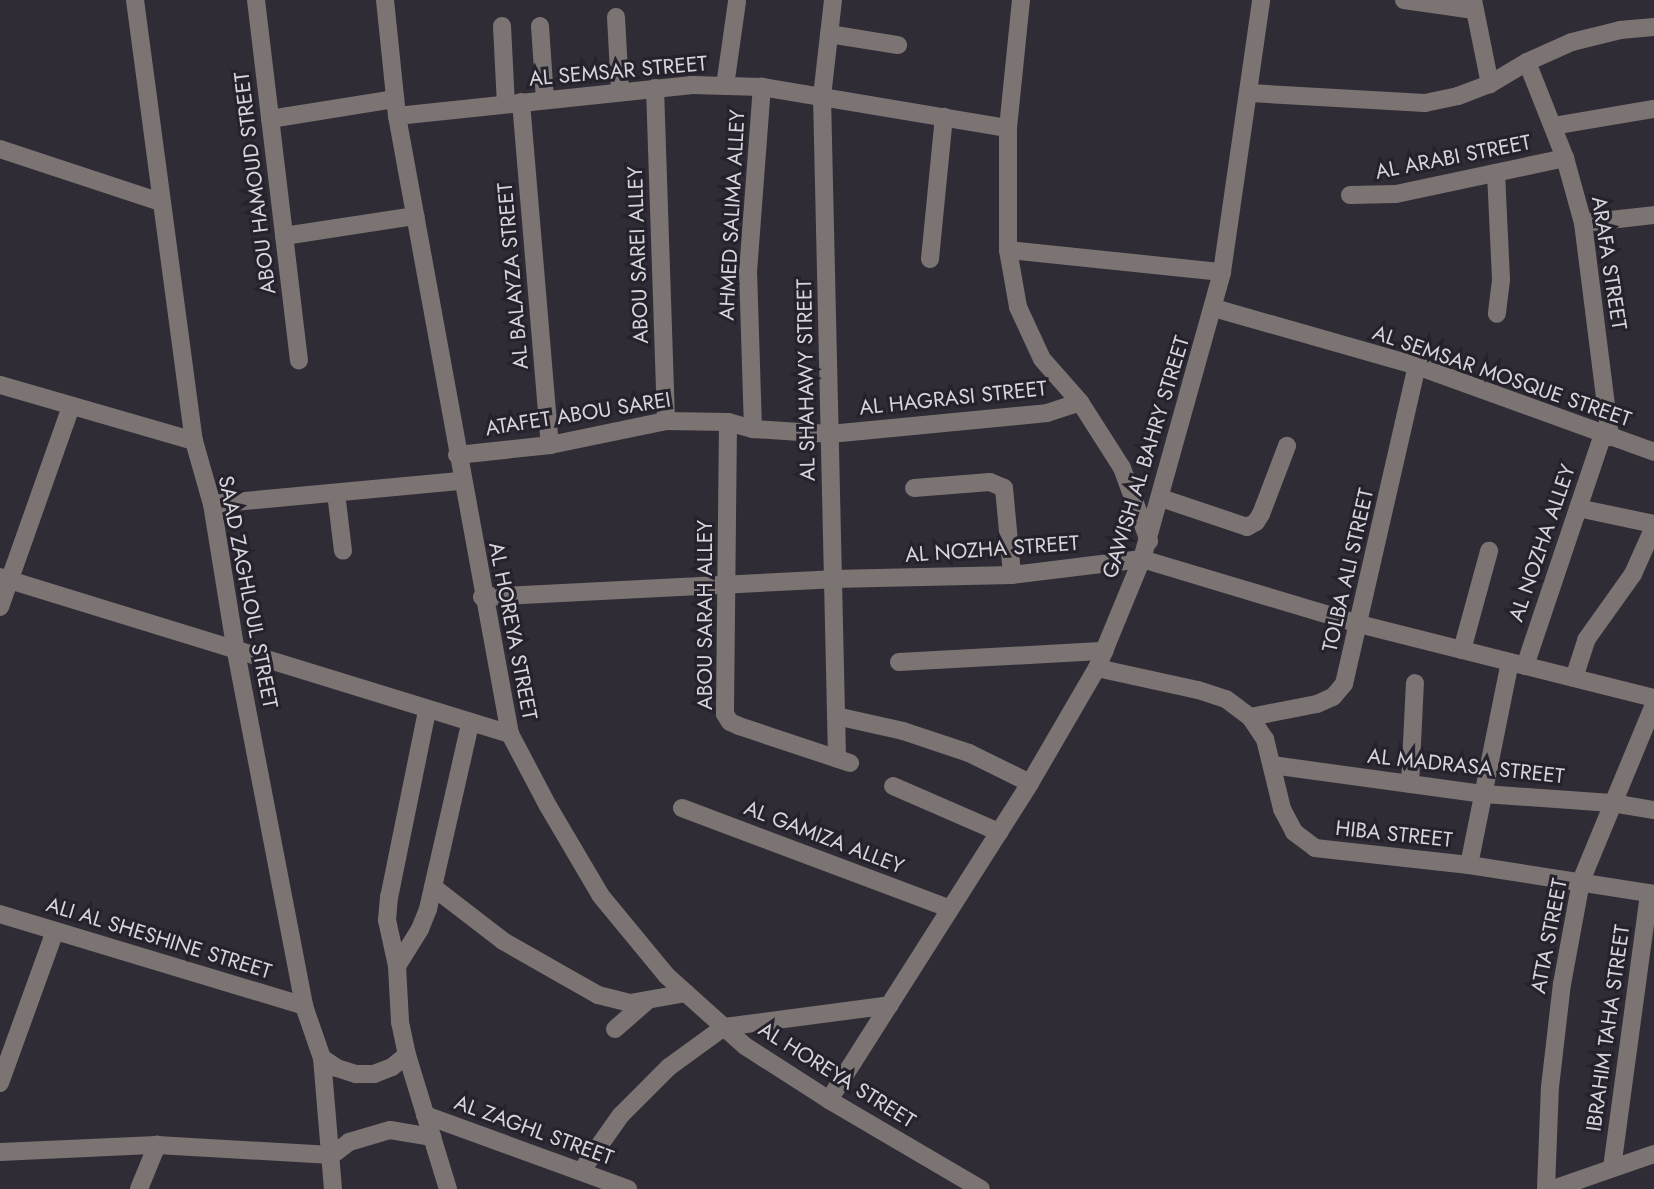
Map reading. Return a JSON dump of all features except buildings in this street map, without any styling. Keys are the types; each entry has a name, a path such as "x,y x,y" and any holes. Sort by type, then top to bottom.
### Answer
{"street":[{"name":"SAAD ZAGHLOUL STREET","path":"135,0 194,441 212,504 236,652 304,1006 322,1058 333,1189"},
{"name":"ABOU HAMOUD STREET","path":"256,0 299,360"},
{"name":"AL HOREYA STREET","path":"385,0 396,108 482,597 510,734 548,806 601,896 667,976 745,1046 829,1100 981,1189"},
{"name":"AL SHAHAWY STREET","path":"833,0 822,96 836,716 843,761"},
{"path":"1021,0 1008,128 1008,250 1018,307 1042,359 1080,402 1122,468 1149,541"},
{"name":"GAWISH AL BAHRY STREET","path":"829,1100 1030,783 1097,668 1142,559 1222,272 1250,93 1261,0"},
{"path":"1404,0 1474,5 1490,84"},
{"path":"725,86 737,2"},
{"path":"615,17 620,92"},
{"name":"AL BALAYZA STREET","path":"502,26 513,103 550,445"},
{"path":"540,26 545,100"},
{"path":"1250,93 1425,103 1458,96 1490,84 1527,62 1572,42 1620,30 1654,27"},
{"path":"829,34 898,45"},
{"name":"ARAFA STREET","path":"1527,62 1565,158 1583,223 1606,436"},
{"name":"AL SEMSAR STREET","path":"270,119 396,108 513,103 655,88 725,86 762,87 1008,128"},
{"name":"AHMED SALIMA ALLEY","path":"752,429 748,272 762,87"},
{"name":"ABOU SAREI ALLEY","path":"655,88 666,421"},
{"path":"1553,126 1654,109"},
{"path":"930,259 944,117"},
{"path":"0,149 160,202"},
{"name":"AL ARABI STREET","path":"1350,195 1396,194 1565,158"},
{"path":"1496,173 1501,280 1497,314"},
{"path":"1583,223 1654,215"},
{"path":"284,236 415,216"},
{"path":"1008,250 1222,272"},
{"name":"AL SEMSAR MOSQUE STREET","path":"1213,309 1417,366 1654,452"},
{"name":"TOLBA ALI STREET","path":"1250,717 1317,704 1333,697 1344,684 1417,366"},
{"path":"0,385 194,441"},
{"name":"AL HAGRASI STREET","path":"830,434 1047,413 1080,402"},
{"path":"0,607 5,578 71,406"},
{"name":"ATAFET ABOU SAREI","path":"457,455 550,445 666,421 728,422 752,429 830,434"},
{"name":"ABOU SARAH ALLEY","path":"728,422 725,704 730,722 843,761"},
{"name":"AL NOZHA ALLEY","path":"1469,865 1517,664 1606,436"},
{"path":"1161,498 1247,527 1256,523 1261,514 1287,446"},
{"path":"212,504 462,481"},
{"path":"914,488 990,482 1004,488 1007,495 1012,575"},
{"path":"336,493 343,551"},
{"path":"1574,678 1586,640 1633,574 1654,526 1578,508"},
{"path":"1462,650 1489,551"},
{"name":"AL NOZHA STREET","path":"482,597 833,579 1012,575 1142,559 1359,624 1654,698"},
{"path":"5,578 236,652 510,734"},
{"path":"899,662 1105,651"},
{"name":"HIBA STREET","path":"1097,668 1198,690 1226,699 1250,717 1265,739 1282,809 1294,832 1315,848 1469,865 1652,893"},
{"path":"1410,784 1415,683"},
{"name":"ATTA STREET","path":"1546,1189 1551,1074 1562,984 1581,881 1654,705"},
{"path":"427,711 389,897 387,920 397,966 400,1022 407,1055 447,1189"},
{"path":"836,716 903,730 969,753 1030,783"},
{"path":"397,966 420,929 433,887 470,724"},
{"name":"AL MADRASA STREET","path":"1272,765 1484,794 1612,803 1654,810"},
{"path":"893,786 999,832"},
{"name":"AL GAMIZA ALLEY","path":"682,808 950,909"},
{"path":"433,887 503,941 598,995 630,1003 686,993"},
{"name":"IBRAHIM TAHA STREET","path":"1612,1168 1652,893"},
{"name":"ALI AL SHESHINE STREET","path":"0,914 304,1006"},
{"path":"0,1083 55,931"},
{"path":"615,1029 647,1001"},
{"path":"582,1170 621,1115 669,1067 724,1027 890,1004"},
{"path":"322,1058 337,1069 356,1074 374,1073 392,1067 407,1055"},
{"name":"AL ZAGHL STREET","path":"425,1115 628,1189"},
{"path":"0,1152 157,1145 332,1155 349,1142 390,1130 432,1137"},
{"path":"139,1189 157,1145"},
{"path":"1553,1189 1654,1154"}]}
